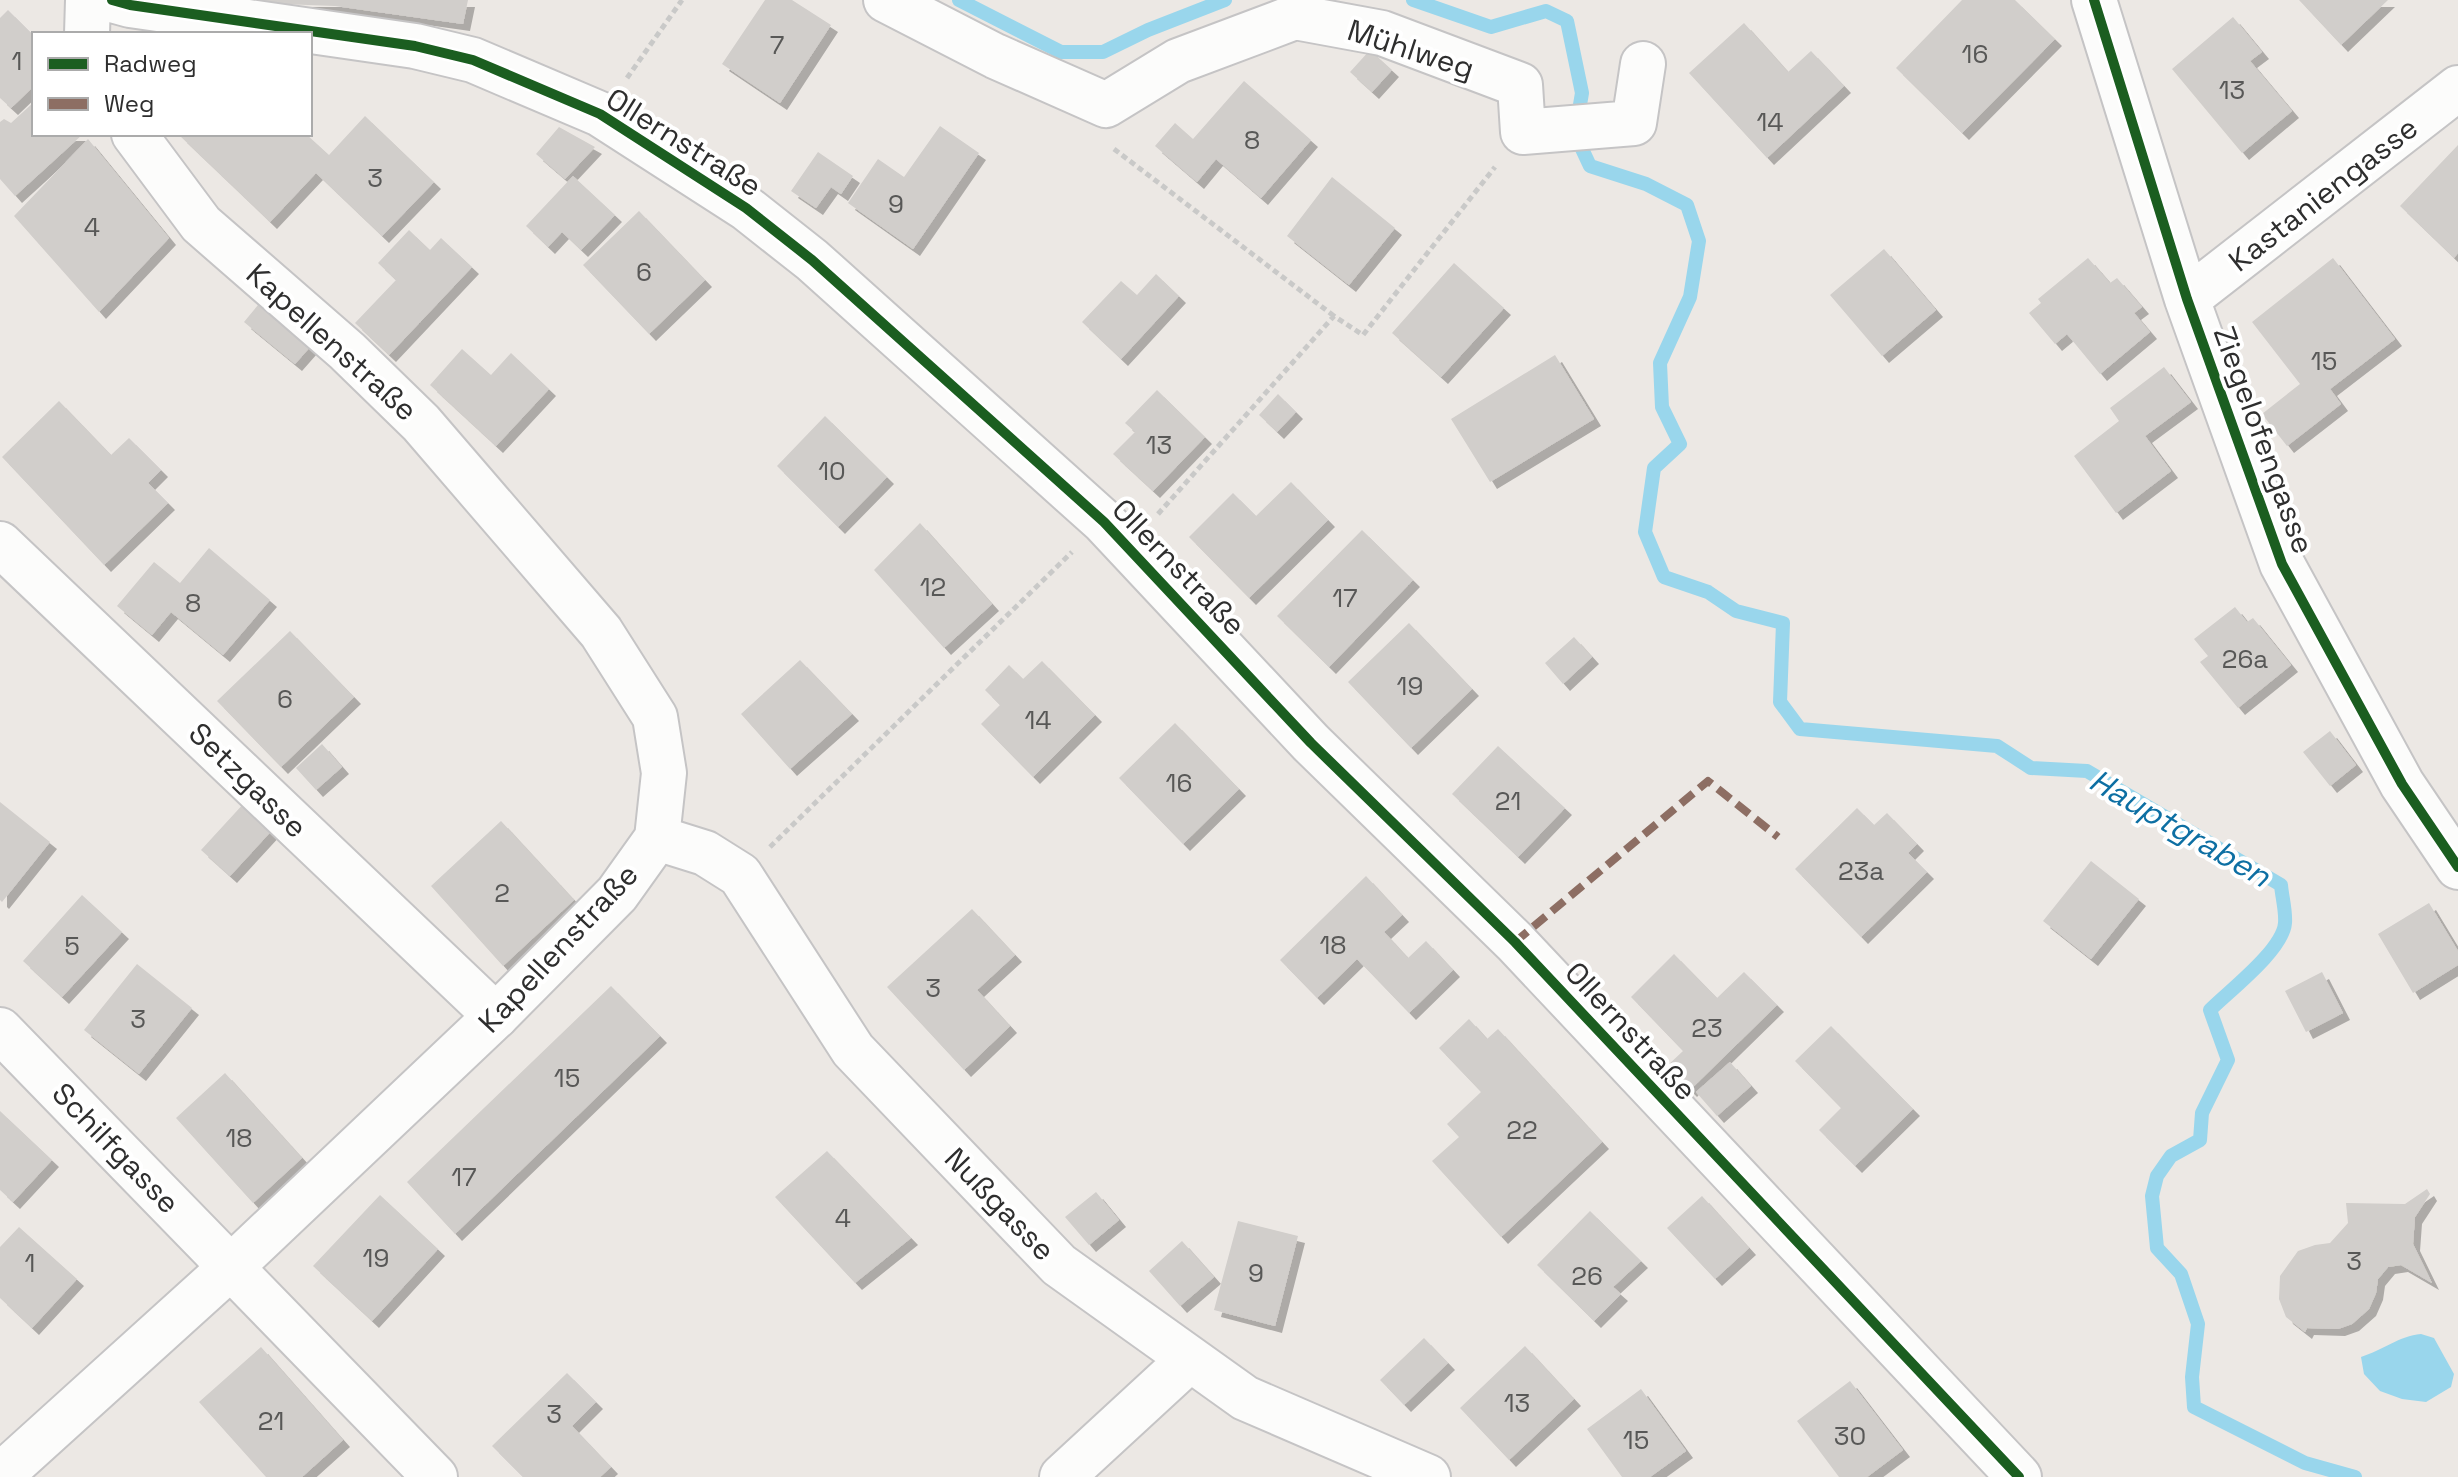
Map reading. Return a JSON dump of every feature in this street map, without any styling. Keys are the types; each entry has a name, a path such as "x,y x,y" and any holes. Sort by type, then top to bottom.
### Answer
{"street":[{"path":"87,32 88,0"},
{"name":"Ollernstraße","path":"112,0 415,46 473,60 600,114 746,208 812,260 1116,535 1311,743 1515,942 2019,1477"},
{"path":"886,0 995,56 1106,105"},
{"name":"Ziegelofengasse","path":"2094,0 2187,299 2282,564 2402,784 2458,867"},
{"name":"Mühlweg","path":"1106,105 1178,61 1295,17 1382,33 1520,85 1534,131"},
{"path":"1534,131 1634,123 1643,64"},
{"name":"Kastaniengasse","path":"2187,299 2458,88"},
{"name":"Kapellenstraße","path":"0,1476 231,1267 496,1016 617,894 657,838 664,773 655,717 601,632 421,423 347,351 201,224 135,136"},
{"name":"Setzgasse","path":"0,544 496,1016"},
{"name":"Nußgasse","path":"657,838 705,853 740,875 853,1050 1059,1265 1245,1398 1428,1477"},
{"name":"Schilfgasse","path":"0,1030 435,1477"},
{"path":"1062,1477 1190,1359"}],"path":[{"path":"600,114 682,0"},
{"path":"1106,105 1114,150 1363,335 1534,131"},
{"path":"785,833 1116,535 1334,316"}],"water":[{"path":"2421,1334 2434,1338 2454,1374 2451,1387 2426,1402 2402,1399 2380,1391 2364,1374 2361,1357 2405,1337"}],"building":[{"path":"261,0 468,0 463,24 335,6"},
{"path":"765,0 792,0 831,25 780,103 722,64"},
{"path":"1962,0 2015,0 2055,39 1962,133 1896,68"},
{"path":"2299,0 2388,0 2341,45"},
{"path":"8,10 32,34 32,88 11,108 0,98 0,18"},
{"path":"2233,17 2262,52 2250,61 2292,111 2242,153 2172,69"},
{"path":"1744,23 1788,72 1811,51 1844,86 1767,158 1689,73"},
{"path":"1370,50 1392,70 1372,92 1350,72"},
{"path":"1244,81 1311,140 1261,198 1216,159 1197,182 1155,146 1175,123 1193,139"},
{"path":"32,104 32,136 81,136 15,196 0,179 0,122 4,119 11,123"},
{"path":"365,116 434,182 382,236 316,173 270,222 180,136 308,136 329,155"},
{"path":"940,126 979,153 913,249 848,203 878,159 904,177"},
{"path":"559,127 595,147 565,179 536,154"},
{"path":"88,139 169,238 99,312 14,216"},
{"path":"2458,145 2458,253 2454,258 2400,206"},
{"path":"818,152 853,176 841,194 831,187 816,208 791,191"},
{"path":"573,176 615,215 581,250 562,232 548,247 526,226"},
{"path":"1332,177 1395,228 1349,285 1287,236"},
{"path":"639,211 705,280 649,334 583,265"},
{"path":"409,230 430,250 441,238 472,267 389,355 355,323 396,280 378,263"},
{"path":"1884,249 1936,310 1882,356 1830,295"},
{"path":"2088,258 2110,283 2117,278 2142,307 2134,313 2150,332 2100,374 2067,334 2055,344 2029,313 2041,303 2038,299"},
{"path":"2333,258 2395,339 2330,389 2341,404 2287,446 2262,414 2300,384 2252,322"},
{"path":"1454,263 1504,308 1441,377 1392,333"},
{"path":"1156,274 1179,296 1121,359 1082,322 1121,281 1137,295"},
{"path":"258,305 310,347 295,364 244,322"},
{"path":"462,349 491,375 511,353 549,389 496,446 430,385"},
{"path":"1555,355 1594,419 1490,482 1451,419"},
{"path":"2164,367 2191,402 2145,436 2171,471 2116,513 2074,456 2119,421 2110,408"},
{"path":"1157,390 1205,437 1153,491 1113,454 1135,432 1125,423"},
{"path":"1278,394 1296,412 1277,432 1259,415"},
{"path":"59,401 111,455 129,438 161,470 148,483 168,503 104,565 2,457"},
{"path":"825,416 887,477 838,527 777,466"},
{"path":"1291,482 1328,520 1249,598 1189,537 1233,493 1256,516"},
{"path":"920,523 992,604 944,648 874,570"},
{"path":"1362,530 1413,580 1329,667 1277,616"},
{"path":"209,548 270,600 223,655 171,612 152,635 117,606 154,562 180,583"},
{"path":"2235,607 2247,622 2253,618 2291,665 2238,708 2200,662 2208,656 2194,639"},
{"path":"1409,623 1472,689 1411,748 1348,682"},
{"path":"290,631 354,697 281,767 217,701"},
{"path":"1574,637 1592,657 1563,684 1545,663"},
{"path":"800,660 852,714 790,769 741,714"},
{"path":"1042,661 1095,715 1033,777 981,724 1000,705 985,690 1009,665 1023,679"},
{"path":"1175,723 1239,789 1183,844 1119,778"},
{"path":"2330,731 2356,765 2330,786 2303,752"},
{"path":"322,744 342,767 316,790 296,768"},
{"path":"1498,746 1565,808 1518,857 1452,794"},
{"path":"246,801 275,827 230,876 201,850"},
{"path":"0,802 50,842 2,902 0,900"},
{"path":"1857,808 1874,825 1887,813 1917,844 1908,853 1927,872 1861,937 1795,869"},
{"path":"501,821 574,900 503,966 431,886"},
{"path":"2091,861 2139,899 2091,959 2043,921"},
{"path":"1366,876 1402,915 1384,932 1408,958 1426,941 1453,970 1409,1013 1357,959 1317,998 1280,960"},
{"path":"82,895 122,932 62,997 23,961"},
{"path":"2429,903 2458,951 2458,965 2413,993 2378,934"},
{"path":"972,909 1015,955 977,990 1010,1026 964,1070 887,987"},
{"path":"1674,954 1717,998 1744,972 1777,1005 1690,1090 1667,1066 1683,1051 1631,997"},
{"path":"137,964 192,1008 139,1074 84,1030"},
{"path":"2322,972 2343,1013 2306,1032 2285,991"},
{"path":"611,986 660,1036 455,1234 407,1182"},
{"path":"1469,1019 1487,1039 1498,1029 1602,1142 1501,1237 1432,1161 1459,1137 1447,1124 1481,1092 1439,1048"},
{"path":"1831,1026 1913,1109 1855,1166 1819,1130 1841,1108 1795,1061"},
{"path":"1730,1062 1751,1086 1717,1116 1696,1092"},
{"path":"225,1073 302,1158 253,1203 176,1118"},
{"path":"0,1111 52,1160 13,1202 0,1190"},
{"path":"827,1151 911,1238 855,1283 775,1197"},
{"path":"2427,1189 2430,1194 2415,1217 2413,1244 2432,1283 2401,1265 2388,1267 2378,1279 2369,1309 2352,1324 2338,1329 2307,1328 2305,1332 2286,1317 2279,1299 2280,1276 2298,1251 2330,1243 2348,1223 2346,1203 2405,1204"},
{"path":"1096,1192 1119,1220 1089,1245 1065,1217"},
{"path":"380,1195 438,1249 372,1321 313,1266"},
{"path":"1702,1196 1749,1248 1715,1279 1667,1228"},
{"path":"1590,1211 1641,1261 1613,1287 1621,1294 1594,1321 1537,1265"},
{"path":"1238,1221 1298,1236 1275,1326 1214,1310"},
{"path":"19,1227 77,1279 32,1328 0,1298 0,1247"},
{"path":"1182,1241 1214,1277 1180,1306 1149,1271"},
{"path":"1424,1338 1448,1363 1404,1405 1380,1380"},
{"path":"1525,1346 1574,1399 1509,1460 1460,1408"},
{"path":"261,1347 343,1440 302,1477 266,1477 199,1402"},
{"path":"567,1373 596,1402 572,1426 611,1467 600,1477 523,1477 492,1446"},
{"path":"1850,1381 1903,1450 1867,1477 1839,1477 1797,1421"},
{"path":"1641,1389 1686,1451 1650,1477 1622,1477 1587,1429"}],"waterway":[{"name":"Hauptgraben","path":"959,0 1061,52 1103,52 1148,30 1225,0"},
{"name":"Hauptgraben","path":"1413,0 1491,27 1546,11 1567,21 1582,93 1575,134 1590,166 1646,184 1687,205 1699,241 1690,297 1660,363 1662,407 1680,444 1654,468 1645,532 1664,577 1708,592 1736,611 1783,623 1780,702 1800,729 1997,746 2031,768 2087,771 2281,885 2285,918 2282,934 2265,957 2210,1010 2228,1060 2202,1113 2200,1140 2171,1156 2157,1176 2152,1196 2157,1248 2181,1274 2198,1324 2192,1377 2194,1407 2305,1463 2355,1477"}],"marked path":[{"path":"1515,942 1708,781 1778,837"}],"cycle path":[{"path":"112,0 415,46 473,60 600,114 746,208 812,260 1104,522 1311,743 1515,942 2019,1477"},
{"path":"2094,0 2187,299 2282,564 2402,784 2458,867"}]}
